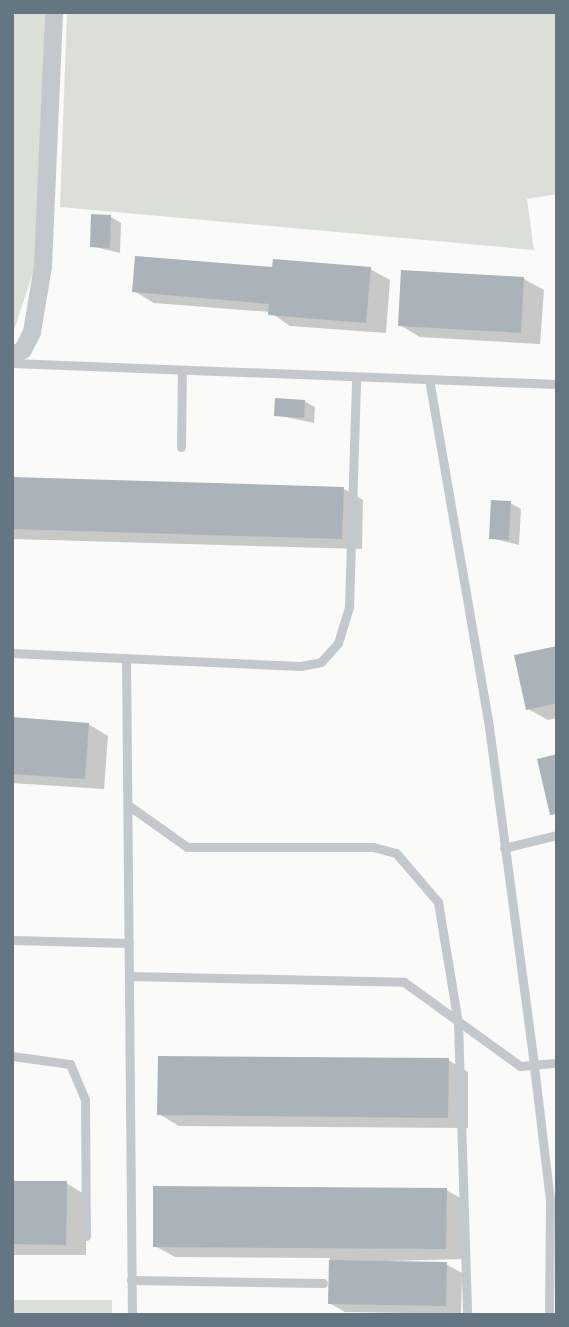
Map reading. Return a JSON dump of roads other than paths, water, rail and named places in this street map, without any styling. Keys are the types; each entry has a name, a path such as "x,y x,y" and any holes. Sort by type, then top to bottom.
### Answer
{"street":[{"path":"12,355 23,350 32,332 43,266 54,12"}],"lane":[{"path":"12,363 557,384"},
{"path":"181,447 182,370"},
{"path":"12,653 301,666 321,662 338,643 349,606 356,377"},
{"path":"429,379 505,848 554,1201 549,1315"},
{"path":"126,658 132,1315"},
{"path":"128,805 187,846 373,846 396,853 438,902 458,1023 467,1315"},
{"path":"505,848 557,835"},
{"path":"12,940 129,943"},
{"path":"129,976 383,979 404,982 512,1062 534,1066 557,1063"},
{"path":"12,1056 70,1064 85,1100 86,1236"},
{"path":"131,1280 323,1283"}]}
